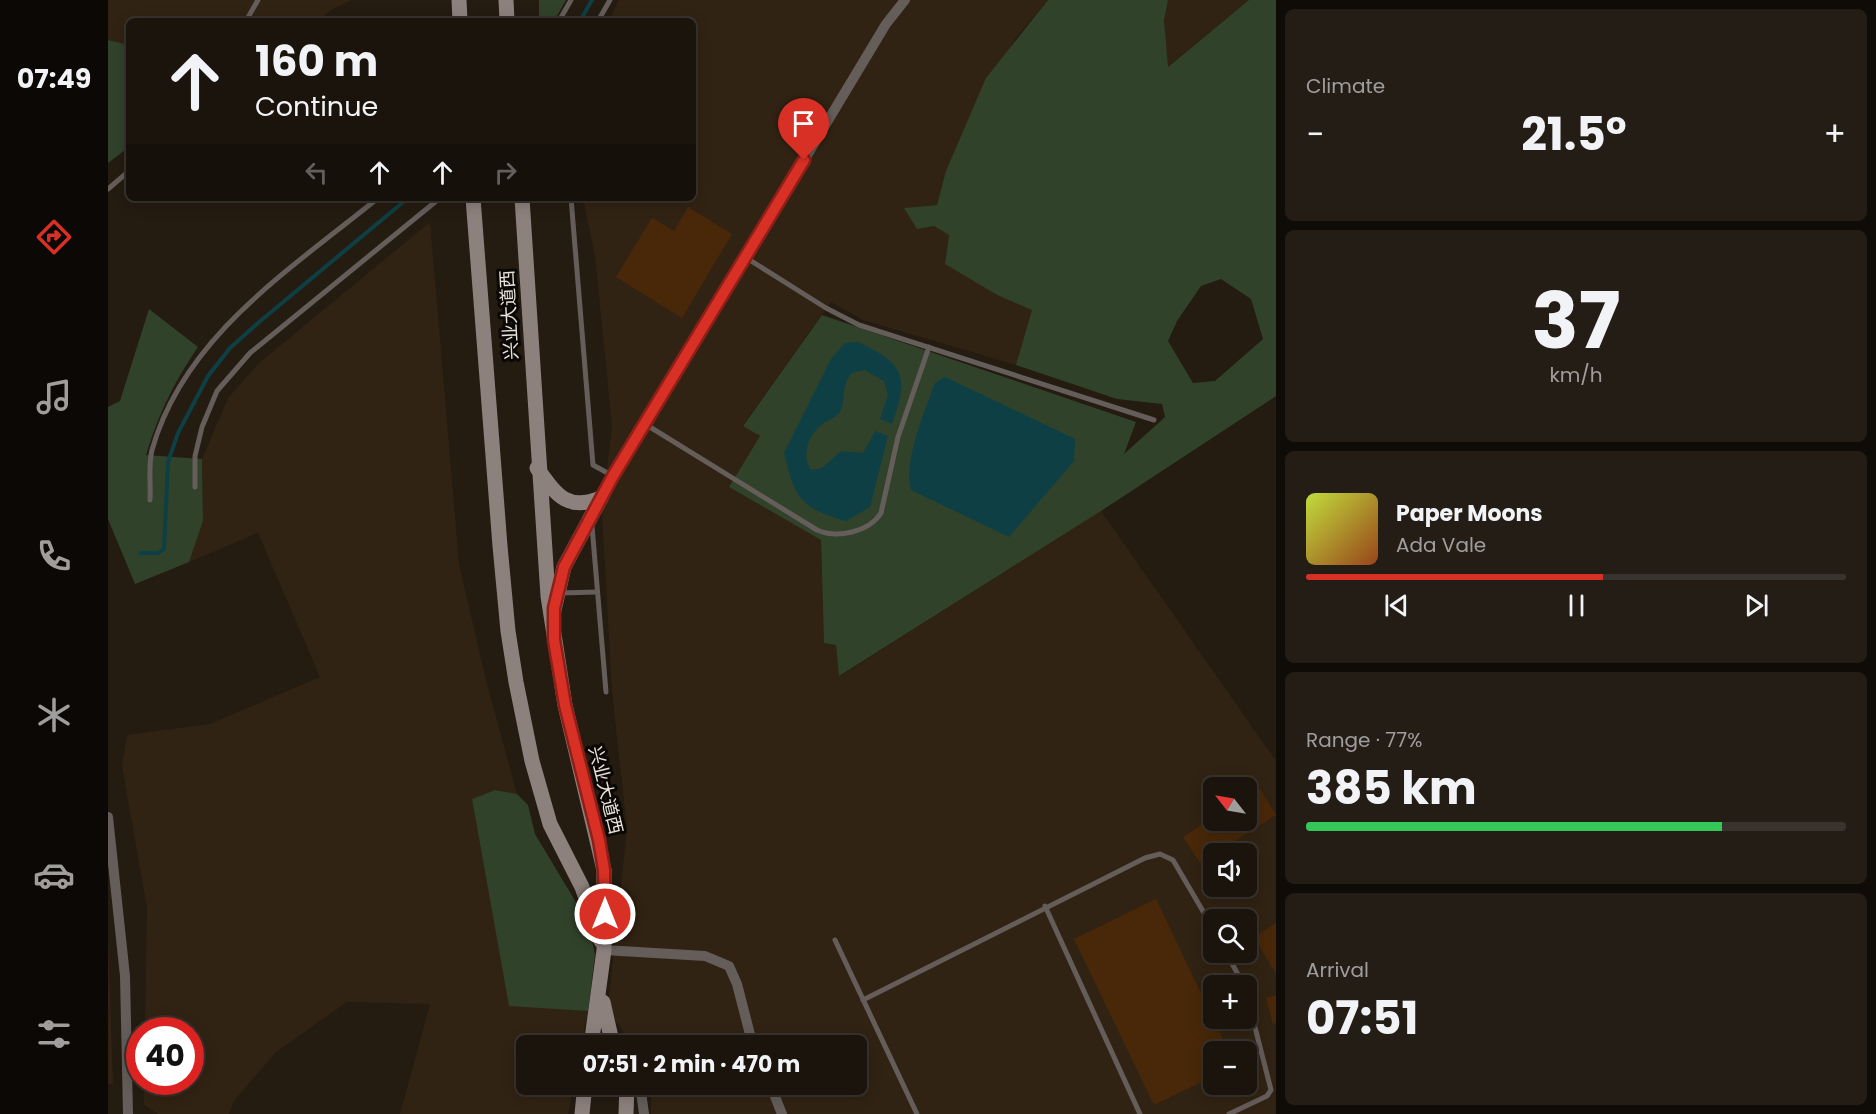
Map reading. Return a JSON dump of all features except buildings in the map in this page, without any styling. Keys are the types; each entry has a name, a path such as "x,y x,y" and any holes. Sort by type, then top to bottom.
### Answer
{"street":[{"path":"459,0 460,18"},
{"path":"506,0 507,18"},
{"path":"554,640 554,608 564,567 600,498 886,24 905,0"},
{"name":"兴业大道西","path":"473,201 500,546 508,632 516,682 532,760 550,824 582,887 604,950"},
{"name":"兴业大道西","path":"522,201 544,557 565,705 604,870 604,950"},
{"path":"537,468 557,494 566,500 576,504 600,498"},
{"path":"108,817 125,976 128,1114"},
{"path":"593,1035 604,950 705,956 729,966 737,984 750,1035"},
{"path":"600,988 611,1035"},
{"path":"582,1114 584,1095"},
{"path":"626,1114 627,1095"},
{"path":"641,1095 644,1114"},
{"path":"774,1095 782,1114"}],"lane":[{"path":"248,18 258,0"},
{"path":"561,18 571,0"},
{"path":"600,18 610,0"},
{"path":"108,189 126,174"},
{"path":"150,500 151,452 163,419 198,358 243,309 374,201"},
{"path":"195,488 195,456 202,427 218,391 250,353 436,201"},
{"path":"571,201 593,465 613,476"},
{"path":"745,257 826,308 859,325 1154,420"},
{"path":"645,424 817,530 827,534 839,534 866,527 875,522 881,513 898,437 929,347"},
{"path":"591,515 606,692"},
{"path":"558,593 597,592"},
{"path":"863,1000 1046,906 1145,858 1160,854 1173,860 1203,911"},
{"path":"1046,906 1140,1114"},
{"path":"835,940 917,1114"},
{"path":"1229,1114 1267,1096 1271,1090 1255,1029"}],"shaded area":[{"path":"108,0 352,0 331,10 322,18 126,18 126,44 108,40"},
{"path":"619,0 1048,0 1015,39 947,171 937,205 905,208 949,235 945,264 997,295 1033,310 1016,365 863,320 831,302 743,425 760,436 729,487 821,540 824,643 836,644 840,676 1101,511 1276,761 1276,1114 651,1114 651,1095 867,1095 867,1035 625,1035 608,1008 627,828 612,692 602,512 612,426 595,256 584,201 696,201 696,18 610,18"},
{"path":"1168,0 1249,0 1167,67 1164,20"},
{"path":"430,222 459,564 486,680 517,794 495,790 472,799 509,1005 588,1011 583,1035 516,1035 516,1095 572,1095 568,1114 400,1114 430,1004 347,1002 276,1052 234,1101 229,1114 158,1114 144,1105 144,1095 204,1095 204,1017 145,1017 147,908 122,766 127,735 210,724 320,677 258,533 189,562 203,521 202,459 228,398 259,363"},
{"path":"108,935 113,1085 108,1084"}],"green space":[{"path":"539,0 566,0 556,18 539,18"},
{"path":"1048,0 1168,0 1164,20 1168,67 1249,0 1276,0 1276,396 1101,511 839,676 836,645 824,643 821,540 729,487 760,436 743,426 822,315 1136,422 1124,454 1165,417 1162,404 1117,399 1016,365 1032,310 997,295 945,264 949,235 934,226 917,229 904,208 937,205 946,171 986,78","holes":["1221,279 1251,299 1263,339 1215,381 1193,383 1168,341 1177,321 1201,286"]},
{"path":"108,40 126,44 126,149 108,163"},
{"path":"149,309 198,347 168,399 146,455 202,459 203,521 189,562 135,584 108,519 108,407 120,401"},
{"path":"495,790 517,794 528,805 535,834 589,924 595,955 588,1011 509,1006 472,799"}],"water":[{"path":"858,342 886,357 899,373 901,383 892,424 880,419 888,395 884,381 864,370 852,373 844,389 840,412 821,425 809,440 806,453 811,470 822,468 841,451 863,453 875,431 888,436 870,507 846,521 818,511 802,499 792,481 784,453 831,359 845,343"},
{"path":"945,377 1075,439 1074,461 1009,537 911,490 910,465 916,436 935,383"}],"waterway":[{"path":"582,18 592,0"},
{"path":"140,553 158,553 164,549 168,462 178,433 208,376 230,348 258,323 404,201"}],"route":[{"path":"605,914 604,870 599,840 565,705 554,640 554,608 564,567 613,476 804,160"}]}
